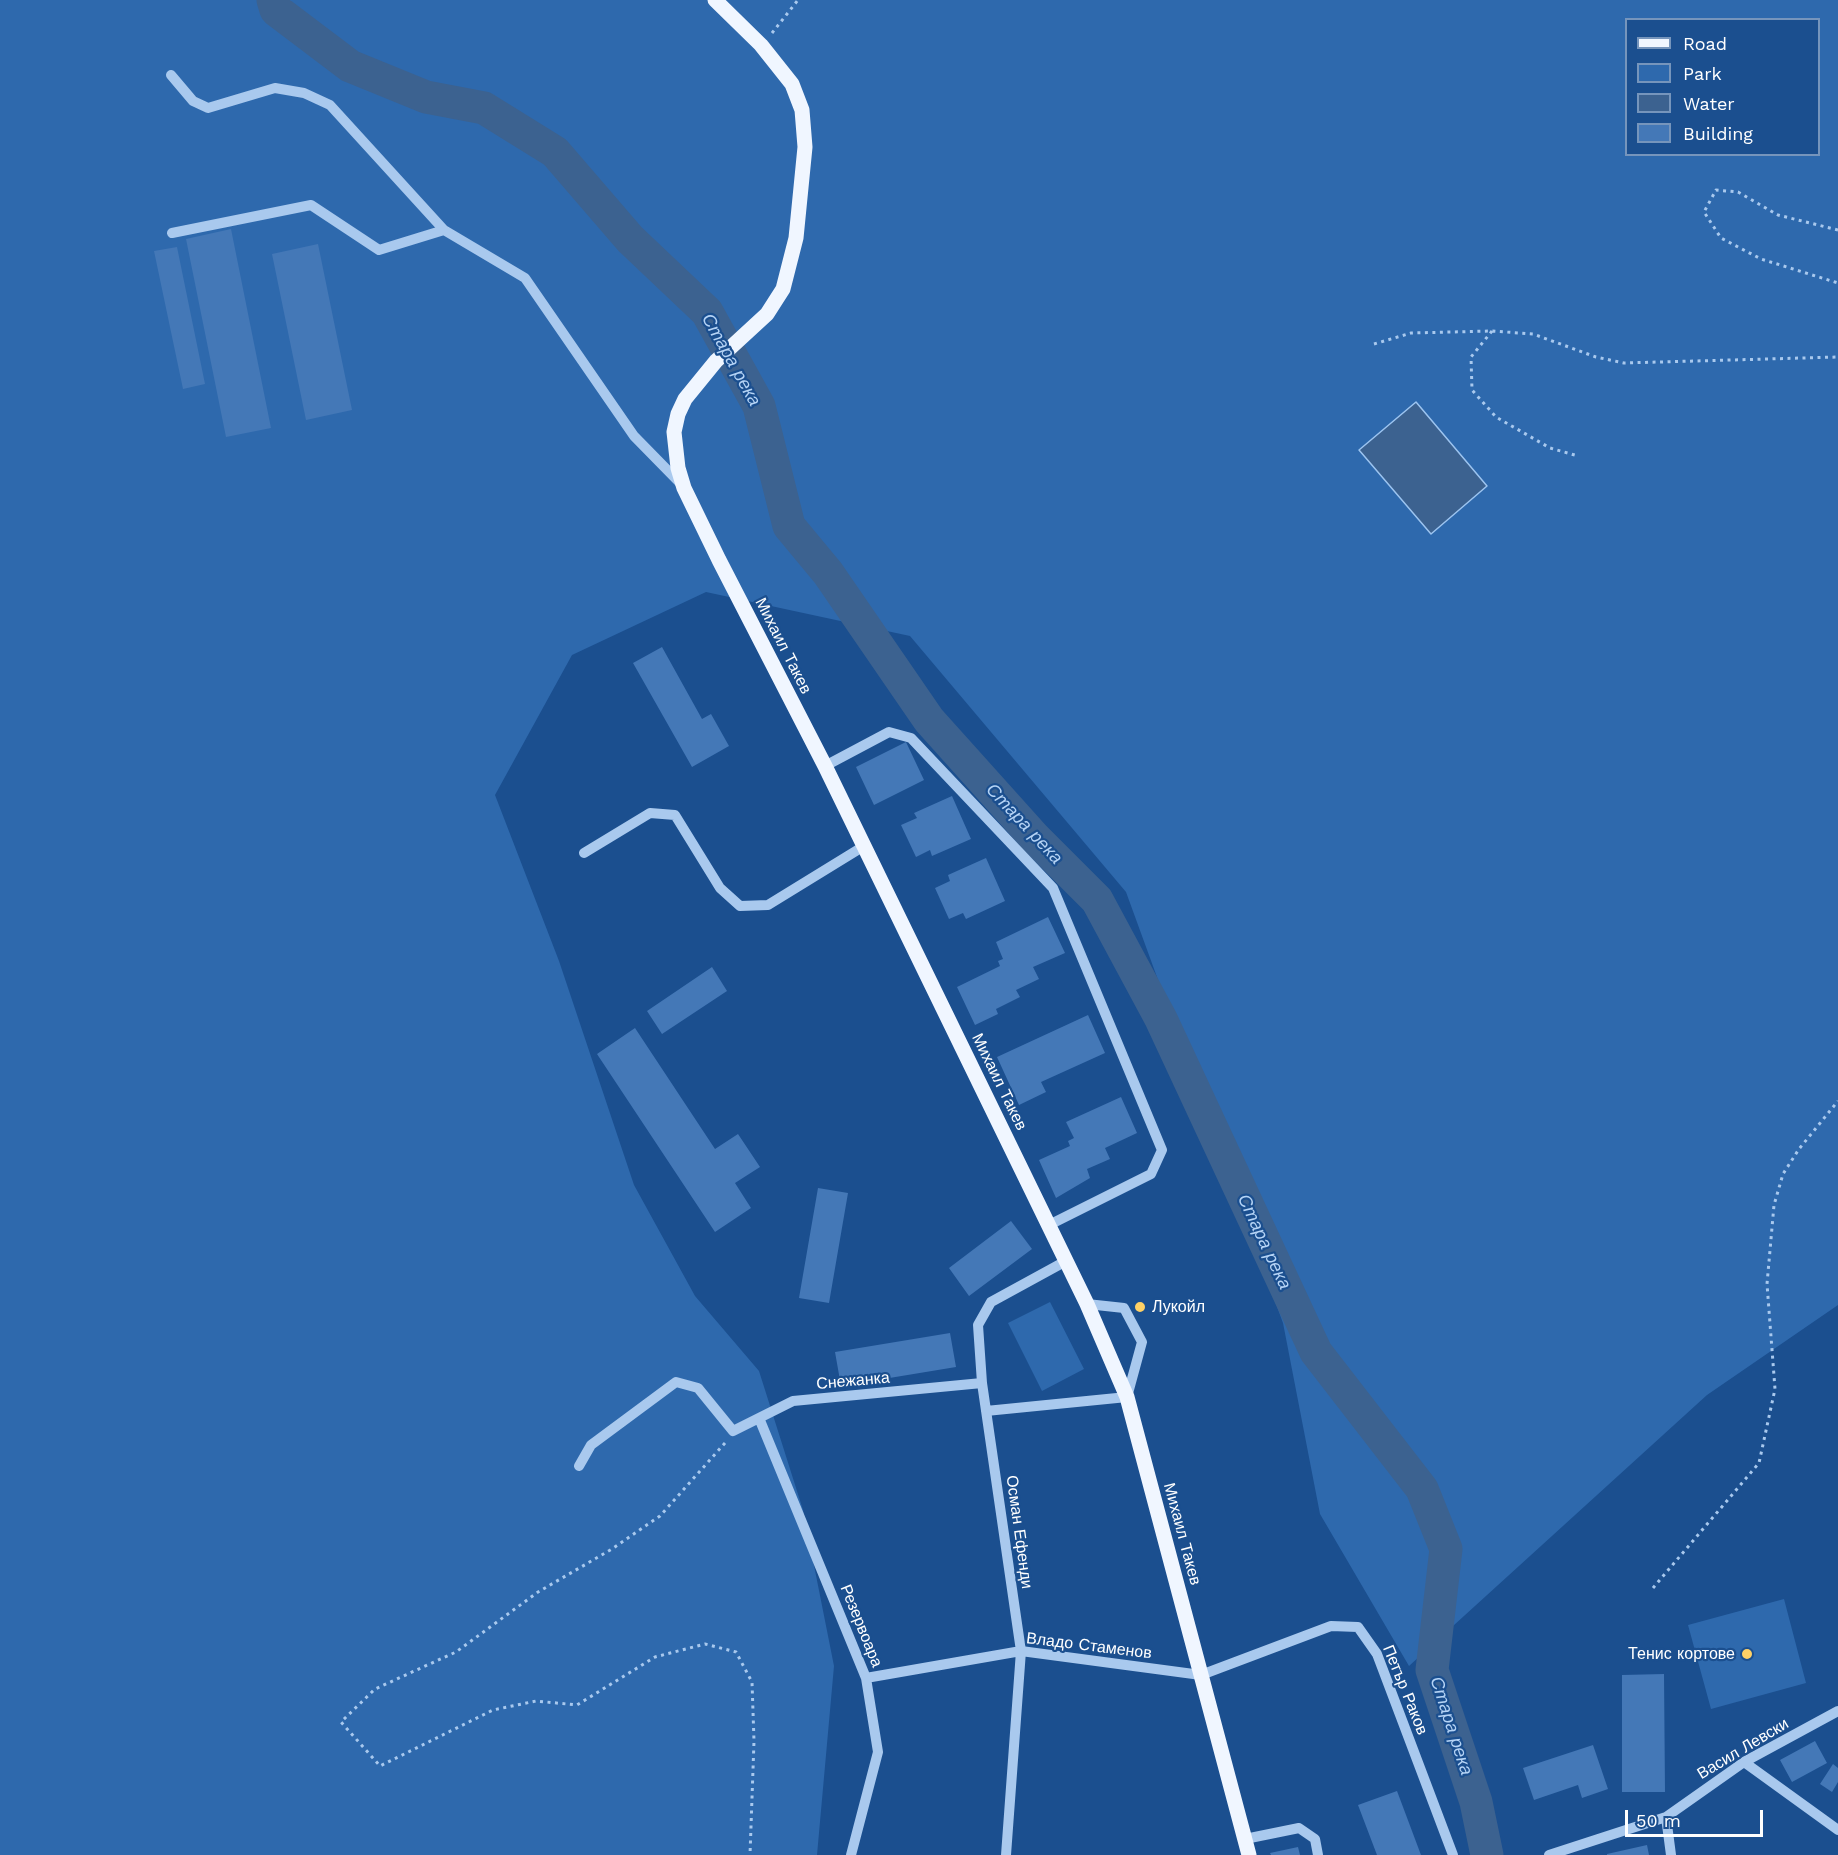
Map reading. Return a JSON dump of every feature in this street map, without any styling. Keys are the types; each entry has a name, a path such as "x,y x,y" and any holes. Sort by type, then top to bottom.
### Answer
{"main road":[{"name":"Михаил Такев","path":"715,0 760,45 783,72 798,98 804,121 806,147 789,273 779,296 767,314 716,361 693,387 678,414 674,432 675,451 684,488 825,766 1087,1304 1127,1396 1249,1855"}],"street":[{"path":"171,75 193,101 208,108 275,88 304,93 330,105 444,230 525,278 634,436 684,488"},
{"path":"172,233 311,205 379,250 444,230"},
{"path":"825,766 889,732 912,738 1053,888 1161,1150 1151,1174 1048,1225"},
{"path":"584,853 650,813 675,814 720,888 740,906 768,904 864,846"},
{"name":"Осман Ефенди","path":"1006,1855 1021,1651 982,1383 978,1325 991,1302 1066,1261"},
{"path":"986,1411 1127,1396 1142,1342 1124,1308 1087,1304"},
{"path":"579,1466 591,1445 676,1382 698,1388 736,1430"},
{"name":"Снежанка","path":"736,1430 793,1401 982,1383"},
{"name":"Резервоара","path":"759,1418 867,1678 878,1752 851,1855"},
{"name":"Петър Раков","path":"1201,1675 1331,1626 1358,1627 1377,1654 1453,1855"},
{"name":"Владо Стаменов","path":"867,1678 1021,1651 1201,1675"},
{"name":"Васил Левски","path":"1549,1855 1666,1817 1744,1762 1838,1711"},
{"path":"1744,1762 1838,1830"},
{"path":"1666,1817 1671,1855"},
{"path":"1245,1839 1299,1828 1315,1839 1318,1855"}],"path":[{"path":"760,45 798,0"},
{"path":"1838,230 1778,215 1738,192 1716,190 1704,212 1721,238 1741,249 1761,259 1838,283"},
{"path":"1374,344 1411,333 1492,331 1533,334 1596,357 1624,363 1838,357"},
{"path":"1492,331 1471,357 1472,390 1496,417 1550,448 1578,456"},
{"path":"1653,1588 1759,1463 1775,1389 1767,1284 1774,1205 1783,1174 1799,1149 1838,1101"},
{"path":"736,1430 660,1516 612,1549 538,1592 456,1652 375,1689 341,1722 380,1766 493,1710 536,1701 577,1705 655,1657 705,1644 736,1652 752,1682 754,1741 750,1855"}],"green space":[{"path":"0,0 1838,0 1838,1305 1707,1395 1409,1666 1320,1514 1283,1323 1126,892 910,636 706,592 572,655 495,795 559,961 634,1185 695,1296 759,1371 803,1510 834,1666 817,1855 0,1855"},
{"path":"1050,1302 1084,1369 1042,1391 1008,1323"},
{"name":"Тенис кортове","path":"1784,1599 1806,1683 1711,1709 1688,1625"}],"water":[{"path":"1416,402 1487,486 1431,534 1359,450"}],"building":[{"path":"231,229 271,428 226,437 186,239"},
{"path":"318,244 352,410 306,420 272,254"},
{"path":"177,247 205,384 183,389 154,251"},
{"path":"662,647 702,719 711,714 729,746 692,767 633,663"},
{"path":"906,742 924,780 874,805 856,767"},
{"path":"952,796 971,839 932,856 930,850 916,857 901,825 917,818 914,813"},
{"path":"986,858 1005,901 966,919 963,913 949,919 935,888 950,881 948,875"},
{"path":"1048,917 1065,953 1033,967 1039,979 1016,990 1020,997 996,1009 998,1014 975,1025 957,987 1000,966 998,961 1003,959 996,942"},
{"path":"712,967 727,991 662,1034 647,1011"},
{"path":"1088,1015 1105,1053 1041,1082 1046,1092 1019,1105 997,1057"},
{"path":"635,1028 715,1149 738,1134 760,1167 735,1183 751,1208 715,1232 597,1054"},
{"path":"1121,1097 1137,1133 1105,1148 1110,1159 1087,1169 1090,1178 1056,1198 1039,1160 1070,1146 1068,1141 1074,1138 1066,1122"},
{"path":"818,1188 848,1193 829,1303 799,1298"},
{"path":"1011,1221 1032,1249 969,1296 949,1268"},
{"path":"950,1333 956,1367 841,1386 835,1352"},
{"path":"1664,1674 1665,1792 1622,1792 1622,1675"},
{"path":"1815,1741 1827,1763 1792,1782 1780,1760"},
{"path":"1593,1745 1608,1789 1582,1798 1578,1785 1534,1800 1523,1768"},
{"path":"1833,1764 1838,1768 1838,1782 1832,1792 1820,1784"},
{"path":"1397,1791 1421,1855 1377,1855 1358,1805"},
{"path":"1647,1845 1649,1855 1607,1855 1607,1854"},
{"path":"1298,1847 1300,1855 1271,1855 1270,1853"}],"waterway":[{"name":"Стара река","path":"273,0 276,10 350,66 426,97 484,108 555,152 630,239 707,312 759,406 789,526 828,573 929,720 1035,838 1097,900 1161,1019 1316,1352 1422,1489 1446,1549 1432,1670 1476,1802 1487,1855"}],"place":[{"name":"Лукойл","path":"1140,1307"},
{"name":"Тенис кортове","path":"1747,1654"}]}
